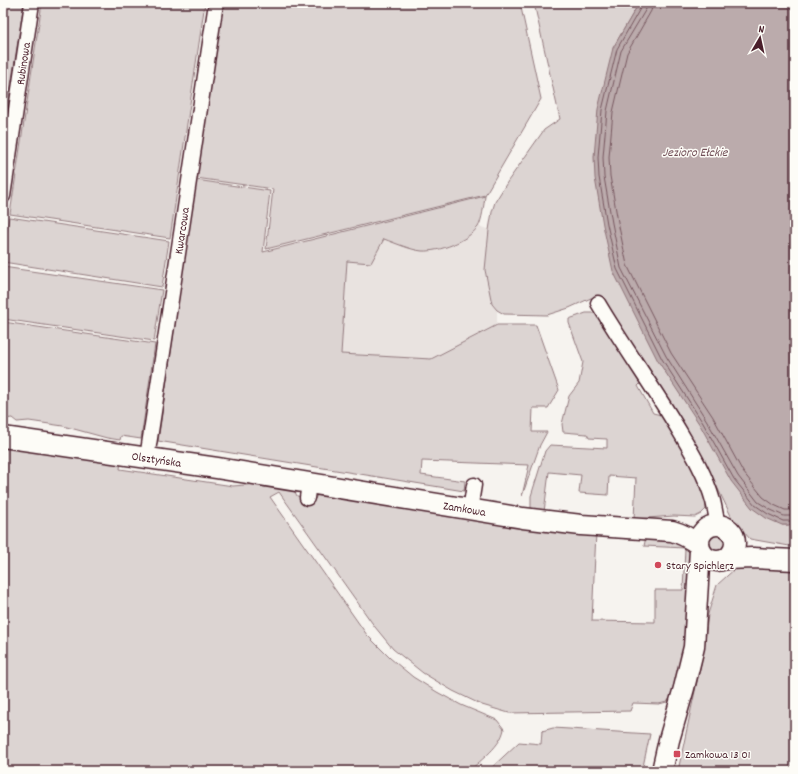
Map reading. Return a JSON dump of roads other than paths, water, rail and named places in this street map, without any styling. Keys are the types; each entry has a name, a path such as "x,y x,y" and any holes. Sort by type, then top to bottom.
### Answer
{"street":[{"name":"Rubinowa","path":"3,196 32,3"},
{"name":"Kwarcowa","path":"147,458 216,3"},
{"path":"598,303 615,332 672,417 695,456 713,501 713,526"},
{"name":"Olsztyńska","path":"3,437 147,458 308,490"},
{"path":"470,510 474,485"},
{"name":"Zamkowa","path":"308,490 553,522 672,532 691,538 700,548"},
{"name":"Zamkowa","path":"622,528 673,523 713,526"},
{"path":"662,771 669,740 691,662 695,633 700,548 699,538 703,532 713,526 727,527 735,538 746,546 795,559"},
{"path":"696,617 707,580 722,560 733,552 735,548 735,538"},
{"path":"700,548 708,559 795,559"}],"water":[{"name":"Jezioro Ełckie","path":"639,3 795,3 795,525 782,525 766,518 752,508 731,481 700,425 658,361 613,271 595,178 594,157 598,109 613,48"}],"place":[{"name":"Stary Spichlerz","path":"658,565"},
{"name":"Zamkowa 13 01","path":"677,754"}]}
